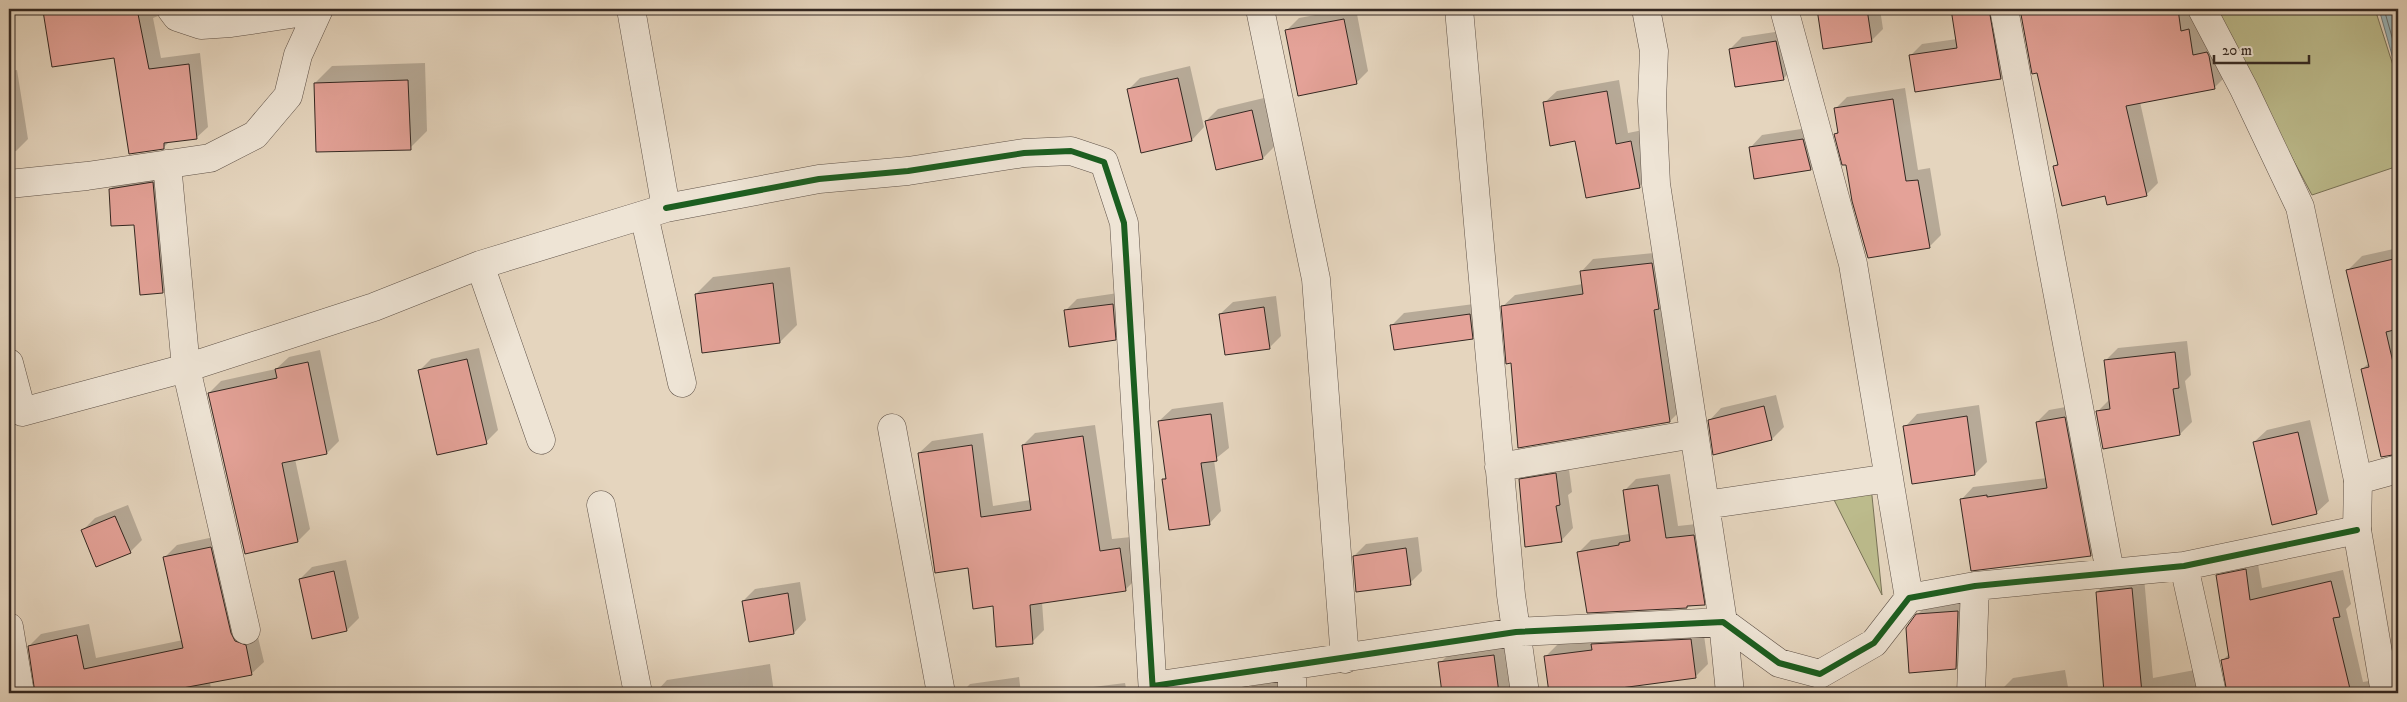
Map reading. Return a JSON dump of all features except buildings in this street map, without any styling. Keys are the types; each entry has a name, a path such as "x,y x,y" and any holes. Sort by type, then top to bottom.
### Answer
{"street":[{"path":"171,9 177,17 201,25 231,23 318,9"},
{"path":"9,184 87,176 210,158 255,135 288,96 298,55 318,9"},
{"path":"631,9 655,212 682,383"},
{"path":"1260,9 1316,279 1346,659"},
{"path":"1459,9 1499,466 1516,632 1525,693"},
{"path":"1646,9 1654,51 1652,101 1656,184 1723,622 1730,693"},
{"path":"1784,9 1853,264 1909,598"},
{"path":"2004,9 2110,572"},
{"path":"2202,9 2244,89 2300,207 2358,480 2356,530 2385,693"},
{"path":"9,363 15,414 186,368 374,307 480,265 655,212 819,179 1071,150 1104,162 1124,223 1153,690 1292,666 1516,632 1723,622 1779,663 1821,684 1874,643 1909,598 1975,586 2184,566 2356,530"},
{"path":"167,164 186,368 246,630"},
{"path":"480,265 541,440"},
{"path":"892,428 941,693"},
{"path":"1499,466 1694,434"},
{"path":"2358,480 2398,469"},
{"path":"1705,505 1889,478"},
{"path":"601,505 638,693"},
{"path":"2184,566 2212,693"},
{"path":"1971,693 1975,586"},
{"path":"9,627 20,693"},
{"path":"1292,666 1292,693"}],"shaded area":[{"path":"2212,9 2375,9 2398,81 2398,166 2312,195"},
{"path":"1870,476 1882,595 1826,484"}],"water":[{"path":"2379,9 2398,9 2398,76"}],"cycle path":[{"path":"666,208 819,179 908,171 1024,153 1071,151 1104,162 1124,223 1153,693"},
{"path":"1153,686 1516,632 1723,622 1779,663 1820,674 1874,643 1909,598 1975,586 2184,566 2357,530"}]}
